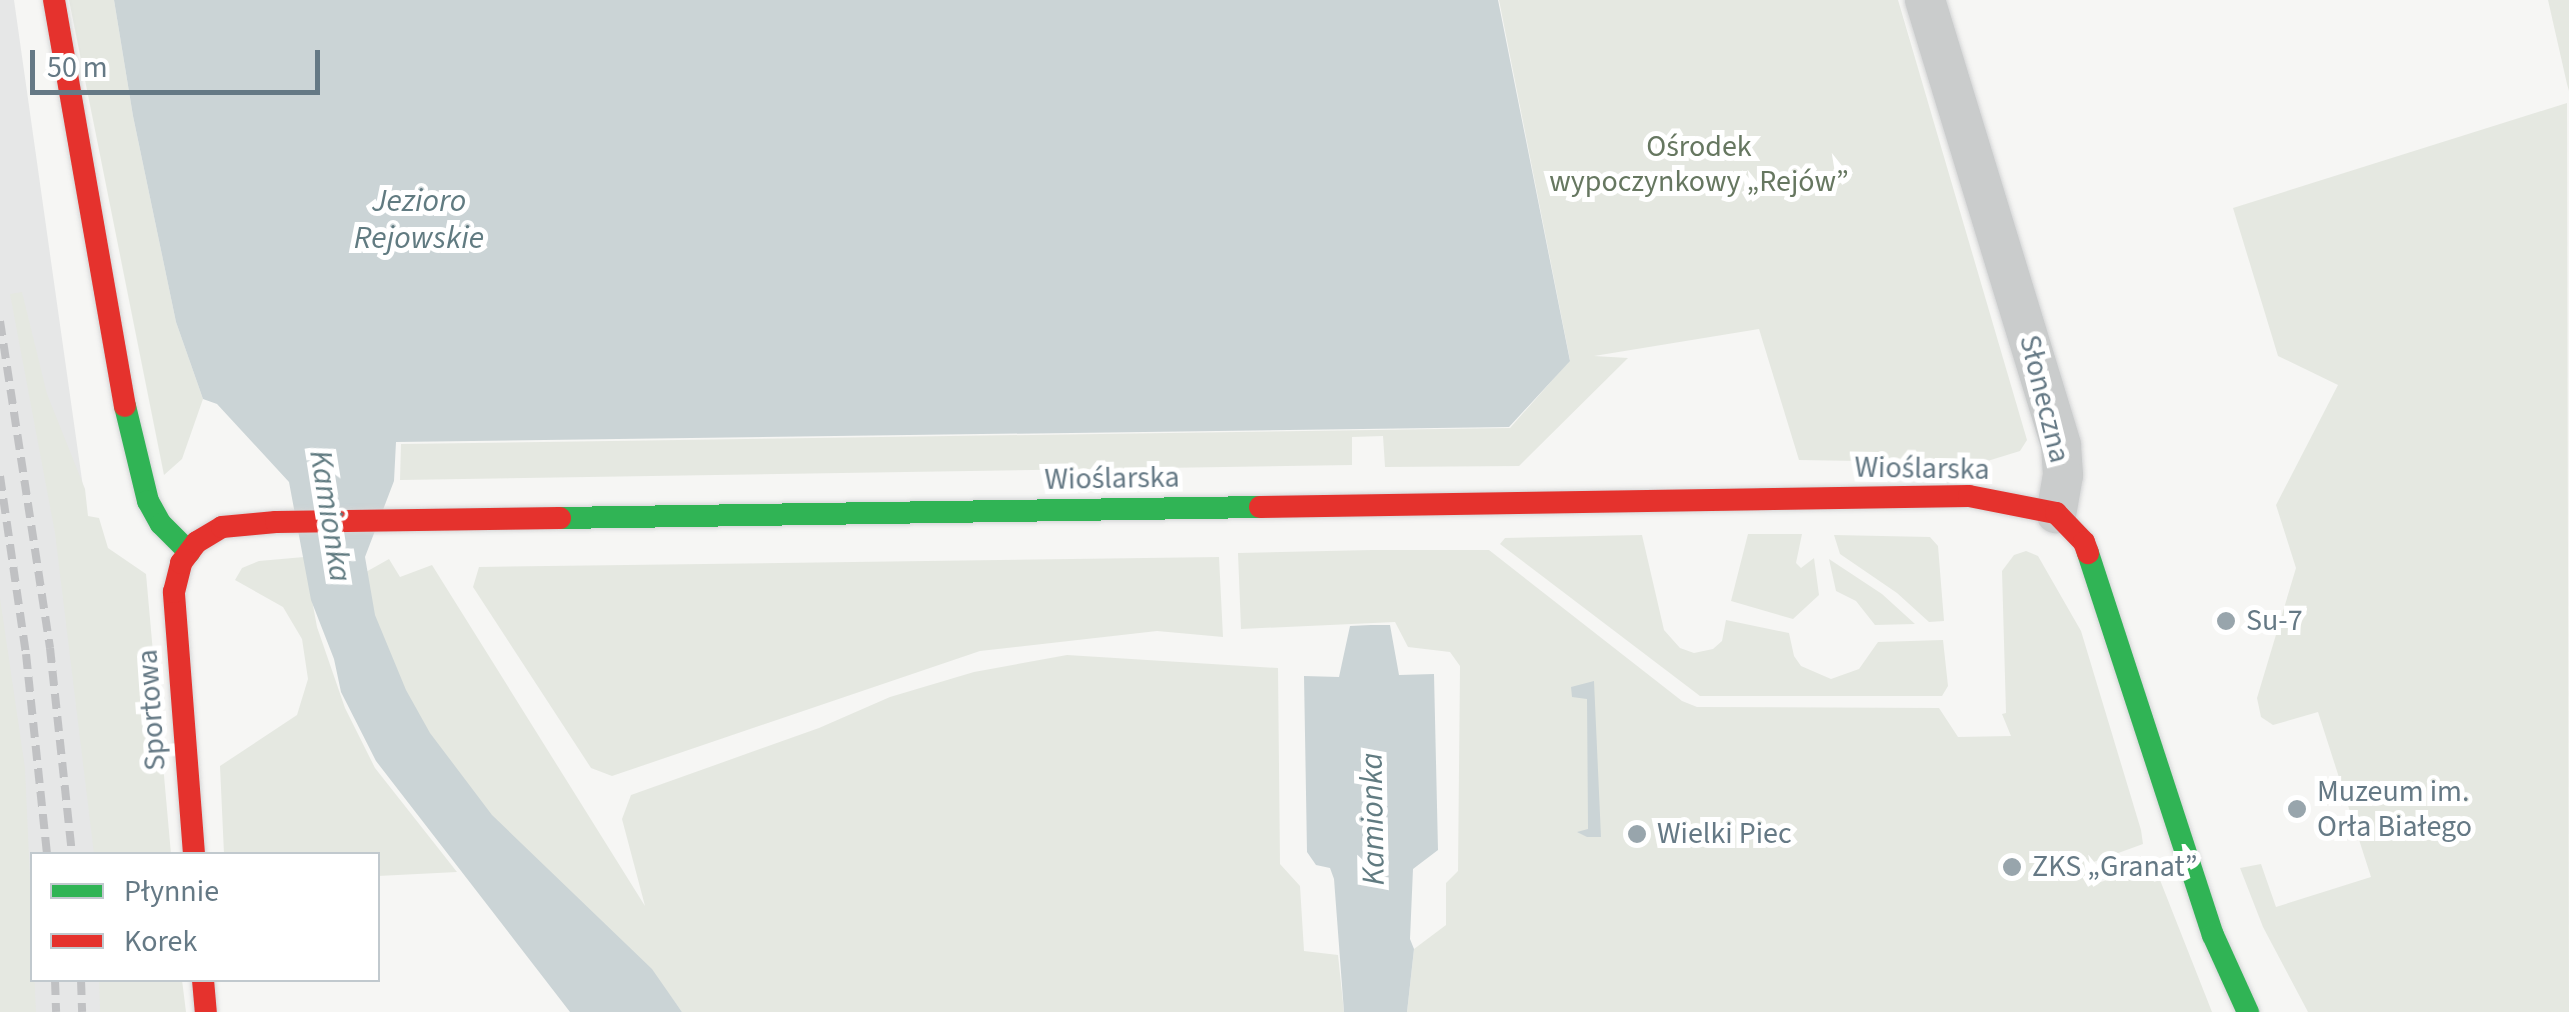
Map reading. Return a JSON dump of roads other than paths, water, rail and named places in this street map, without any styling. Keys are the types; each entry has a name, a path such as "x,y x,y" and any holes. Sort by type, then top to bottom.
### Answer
{"street":[{"path":"54,0 123,396 148,501 185,557"},
{"name":"Słoneczna","path":"1925,0 2061,446 2063,475 2056,513"},
{"name":"Wioślarska","path":"185,557 216,529 261,522 1969,496 2056,513"},
{"path":"2056,513 2084,542 2095,565 2213,935 2248,1012"},
{"name":"Sportowa","path":"185,557 174,594 194,852"},
{"path":"203,982 206,1012"}],"water":[{"name":"Jezioro Rejowskie","path":"114,0 1498,0 1570,361 1509,427 396,442 394,481 365,557 375,615 406,690 430,733 492,815 652,969 682,1012 570,1012 376,761 341,692 334,659 311,600 289,482 217,404 203,399 176,322 133,116"},
{"name":"Kamionka","path":"1390,625 1399,675 1434,674 1438,850 1413,869 1410,939 1414,949 1407,1012 1344,1012 1334,879 1330,868 1316,865 1307,852 1304,676 1339,677 1350,626"},
{"path":"1594,681 1601,837 1587,837 1577,832 1588,829 1587,699 1572,697 1571,687"}],"railway":[{"path":"0,321 50,648 72,852"},
{"path":"0,476 26,654 47,852"},
{"path":"55,982 56,1012"},
{"path":"81,982 82,1012"}],"place":[{"name":"Su-7","path":"2226,621"},
{"name":"Muzeum im. Orła Białego","path":"2297,809"},
{"name":"Wielki Piec","path":"1637,834"},
{"name":"ZKS „Granat”","path":"2012,867"}],"park label":[{"name":"Ośrodek wypoczynkowy „Rejów”","path":"1699,164"}]}
